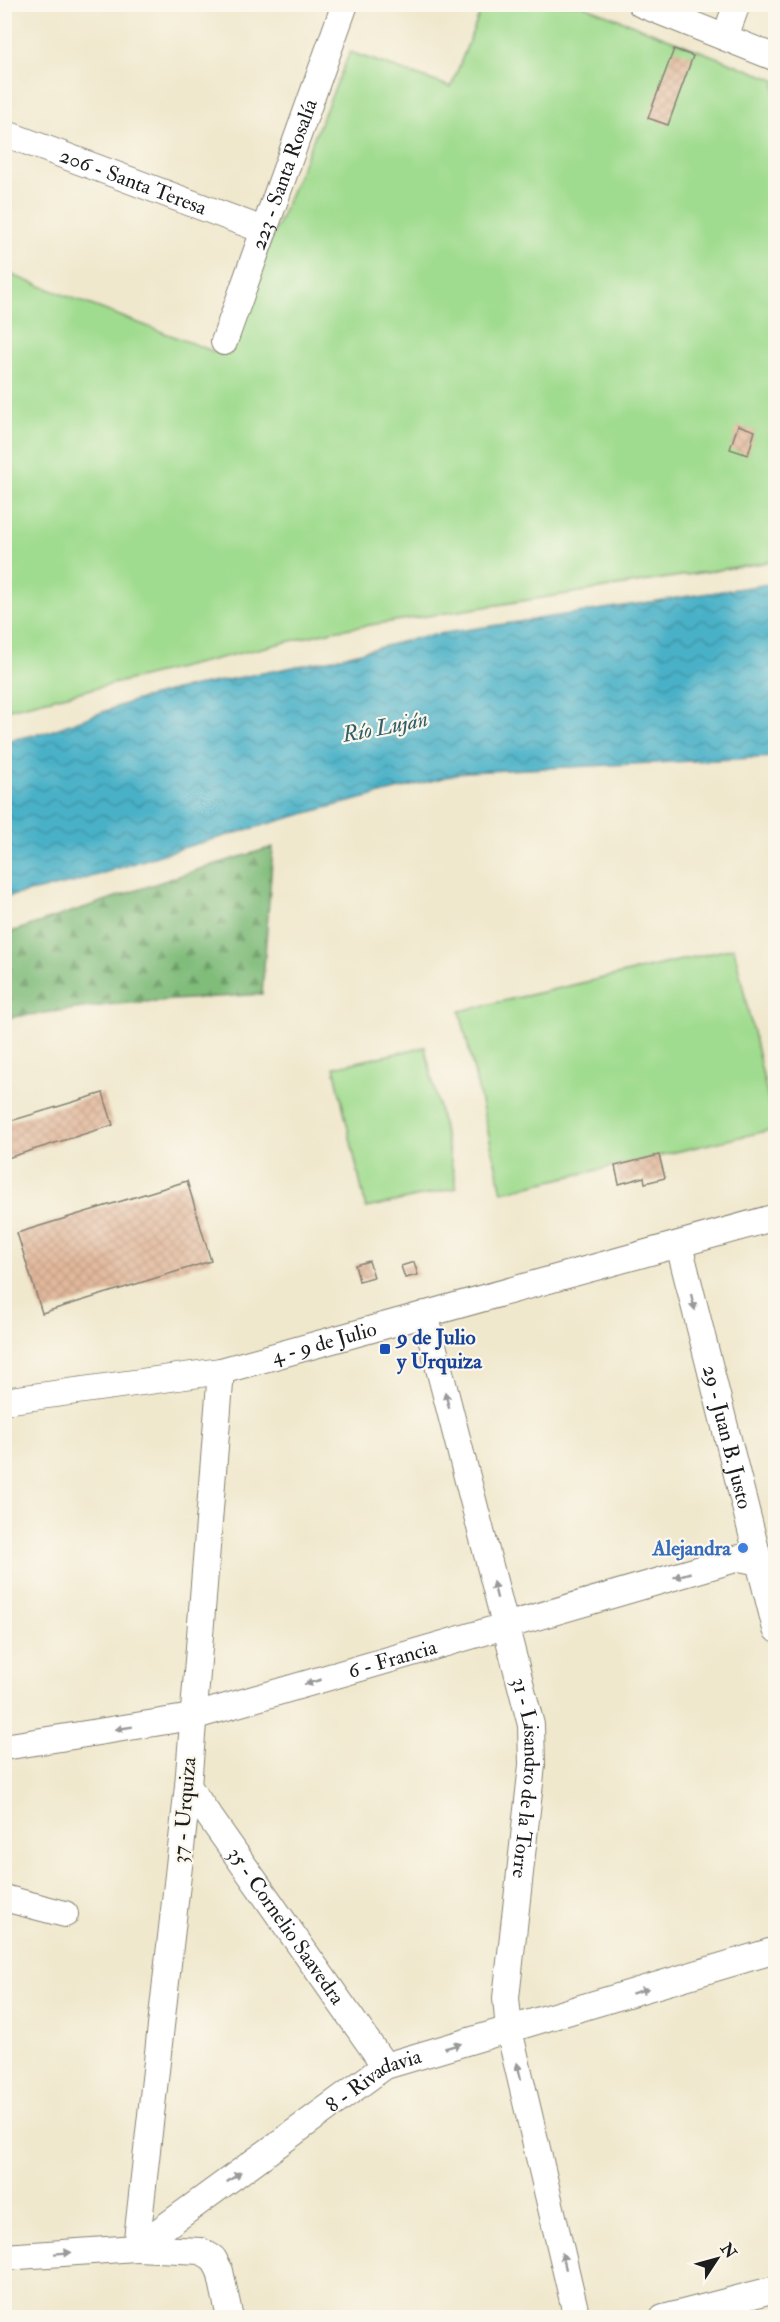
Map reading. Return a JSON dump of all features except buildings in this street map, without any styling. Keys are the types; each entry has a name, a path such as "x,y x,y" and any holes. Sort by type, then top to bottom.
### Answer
{"street":[{"name":"223 - Santa Rosalía","path":"224,342 345,4"},
{"path":"641,4 776,58"},
{"path":"725,38 737,4"},
{"name":"206 - Santa Teresa","path":"4,133 263,230"},
{"name":"4 - 9 de Julio","path":"4,1401 221,1371 776,1217"},
{"name":"29 - Juan B. Justo","path":"679,1245 767,1564 776,1629"},
{"name":"31 - Lisandro de la Torre","path":"425,1314 531,1725 532,1765 506,1998 509,2030 577,2318"},
{"name":"37 - Urquiza","path":"136,2248 188,1786 221,1371"},
{"name":"6 - Francia","path":"4,1747 192,1717 739,1558 767,1564"},
{"name":"35 - Cornelio Saavedra","path":"188,1786 385,2066"},
{"path":"4,1898 65,1914"},
{"name":"8 - Rivadavia","path":"136,2248 385,2066 776,1950"},
{"path":"4,2257 136,2248 201,2251 213,2258 220,2271 230,2318"},
{"path":"663,2318 776,2289"}],"green space":[{"path":"483,5 582,5 775,80 775,561 332,631 5,710 4,272 223,355 350,52 451,87"},
{"path":"273,847 262,994 115,1004 5,1018 5,934"},
{"path":"734,948 775,1129 502,1192 460,1011"},
{"path":"425,1047 457,1188 366,1208 334,1067"}],"water":[{"name":"Río Luján","path":"775,583 775,757 466,772 182,848 72,883 5,897 5,741 48,732 133,701 180,689 329,660 425,636"}],"place":[{"name":"9 de Julio y Urquiza","path":"385,1349"},
{"name":"Alejandra","path":"743,1548"}]}
